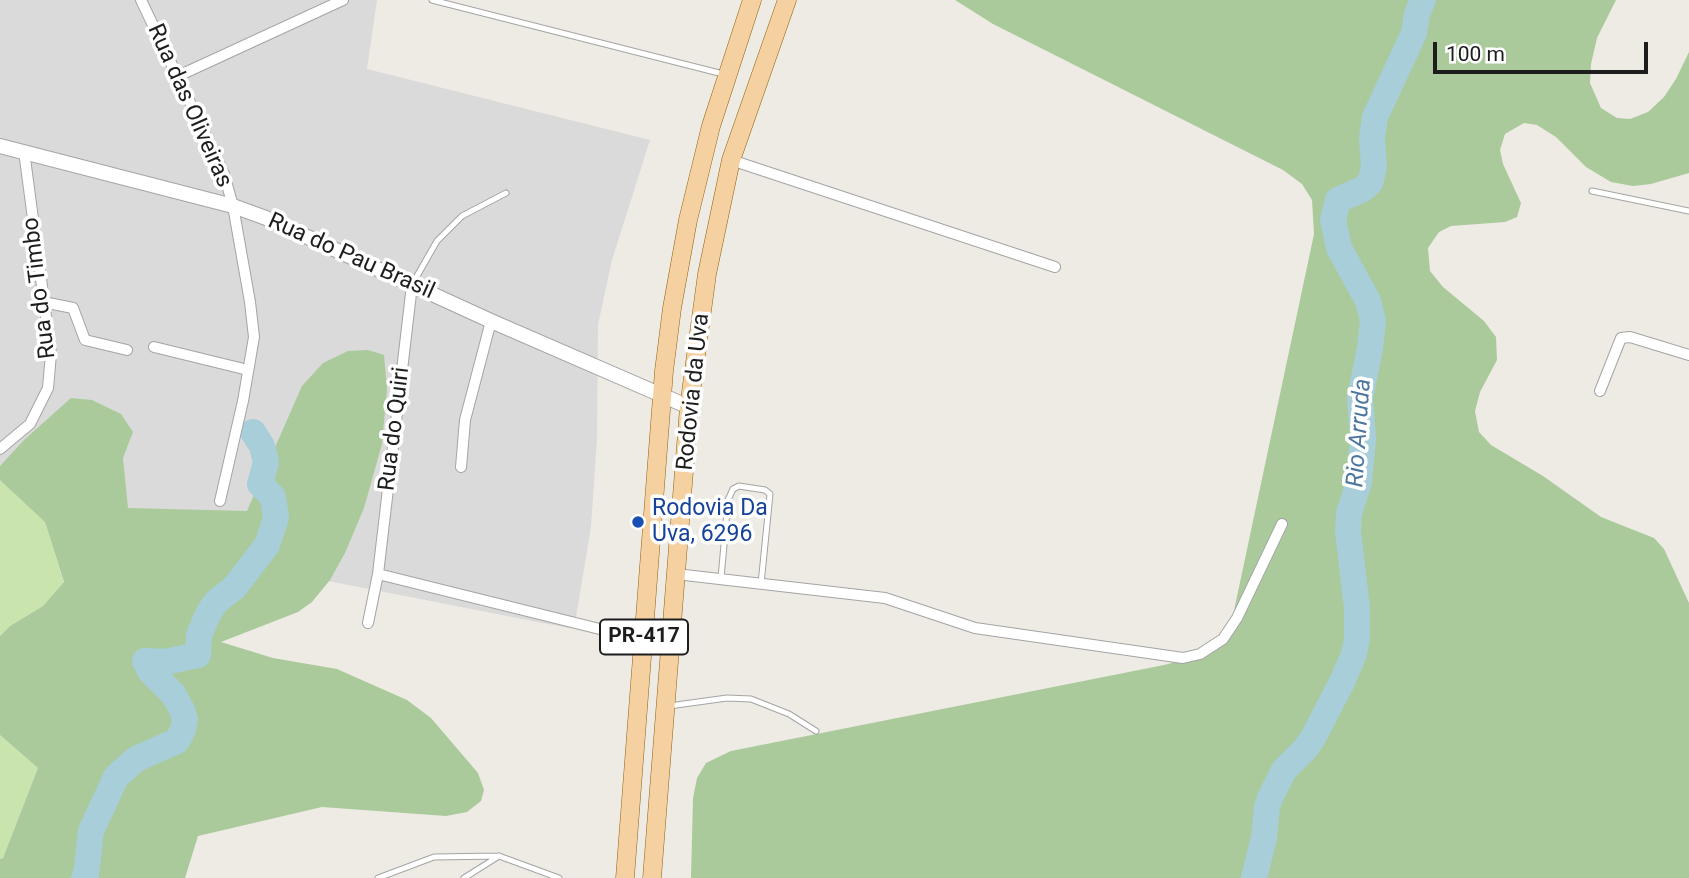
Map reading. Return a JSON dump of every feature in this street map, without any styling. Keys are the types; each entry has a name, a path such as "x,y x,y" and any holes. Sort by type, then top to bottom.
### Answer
{"main road":[{"name":"Rodovia da Uva","path":"625,878 664,371 672,308 688,220 711,126 752,0"},
{"name":"Rodovia da Uva","path":"652,878 689,407 707,274 732,160 787,0"}],"street":[{"name":"Rua das Oliveiras","path":"141,0 223,174 233,206 254,337 220,501"},
{"path":"177,76 343,0"},
{"name":"Rua do Pau Brasil","path":"0,146 233,206 266,218 491,321 689,407"},
{"name":"Rua do Timbo","path":"1,449 30,424 48,388 51,354 24,152"},
{"path":"732,160 1055,267"},
{"name":"Rua do Quiri","path":"368,623 378,574 412,285"},
{"path":"43,302 73,308 85,340 127,350"},
{"path":"461,467 465,420 491,321"},
{"path":"1600,391 1621,338 1630,337 1689,355"},
{"path":"154,347 248,370"},
{"path":"676,574 885,598 975,628 1183,658 1200,654 1223,639 1237,618 1282,524"},
{"path":"378,574 644,640"}],"lane":[{"path":"432,0 726,75"},
{"path":"1592,191 1689,211"},
{"path":"412,285 436,241 462,216 506,193"},
{"path":"721,579 727,500 733,489 739,486 765,490 770,494 761,584"},
{"path":"666,707 727,698 751,699 789,714 816,731"},
{"path":"464,878 499,856"},
{"path":"379,878 434,857 499,856 559,878"}],"shaded area":[{"path":"0,0 377,0 367,69 650,140 612,260 598,325 597,438 591,527 574,629 0,517"}],"green space":[{"path":"955,0 1616,0 1597,38 1590,83 1601,108 1617,118 1630,119 1648,112 1664,97 1689,52 1689,173 1651,184 1633,186 1611,182 1586,167 1556,137 1537,125 1524,123 1505,134 1500,150 1503,164 1521,203 1517,217 1505,222 1451,226 1439,232 1428,248 1430,271 1443,287 1484,321 1496,337 1497,360 1480,392 1475,411 1479,432 1491,445 1543,476 1601,517 1654,538 1664,549 1689,603 1689,878 691,878 693,798 697,778 706,763 731,751 1195,657 1214,647 1232,620 1314,234 1312,200 1302,184 1283,170 993,24"},
{"path":"368,350 384,355 387,389 382,444 364,508 345,553 330,580 312,602 298,612 221,642 273,658 337,669 407,700 431,718 478,773 484,790 481,801 467,812 446,816 322,807 198,836 185,878 0,878 0,859 3,858 38,768 0,735 0,636 10,626 43,606 64,582 45,522 0,480 0,466 24,440 71,398 92,400 121,414 133,432 123,458 128,508 247,511 302,386 323,363 348,351"},
{"path":"0,480 45,522 64,583 43,606 10,626 0,636"},
{"path":"0,735 38,768 3,858 0,859"}],"waterway":[{"name":"Rio Arruda","path":"1254,878 1270,798 1284,770 1314,736 1342,682 1354,654 1357,639 1357,608 1348,532 1349,513 1359,482 1363,438 1360,398 1373,320 1368,301 1339,248 1333,220 1338,200 1370,183 1374,167 1372,138 1375,117 1414,33 1417,14 1423,0"},
{"path":"84,878 91,831 116,777 136,759 177,741 183,730 185,719 174,695 150,671 145,661 165,662 198,655 199,635 209,612 217,601 234,588 267,545 276,518 273,497 260,484 266,462 262,446 253,432"}],"place":[{"name":"Rodovia Da Uva, 6296","path":"638,522"}]}
